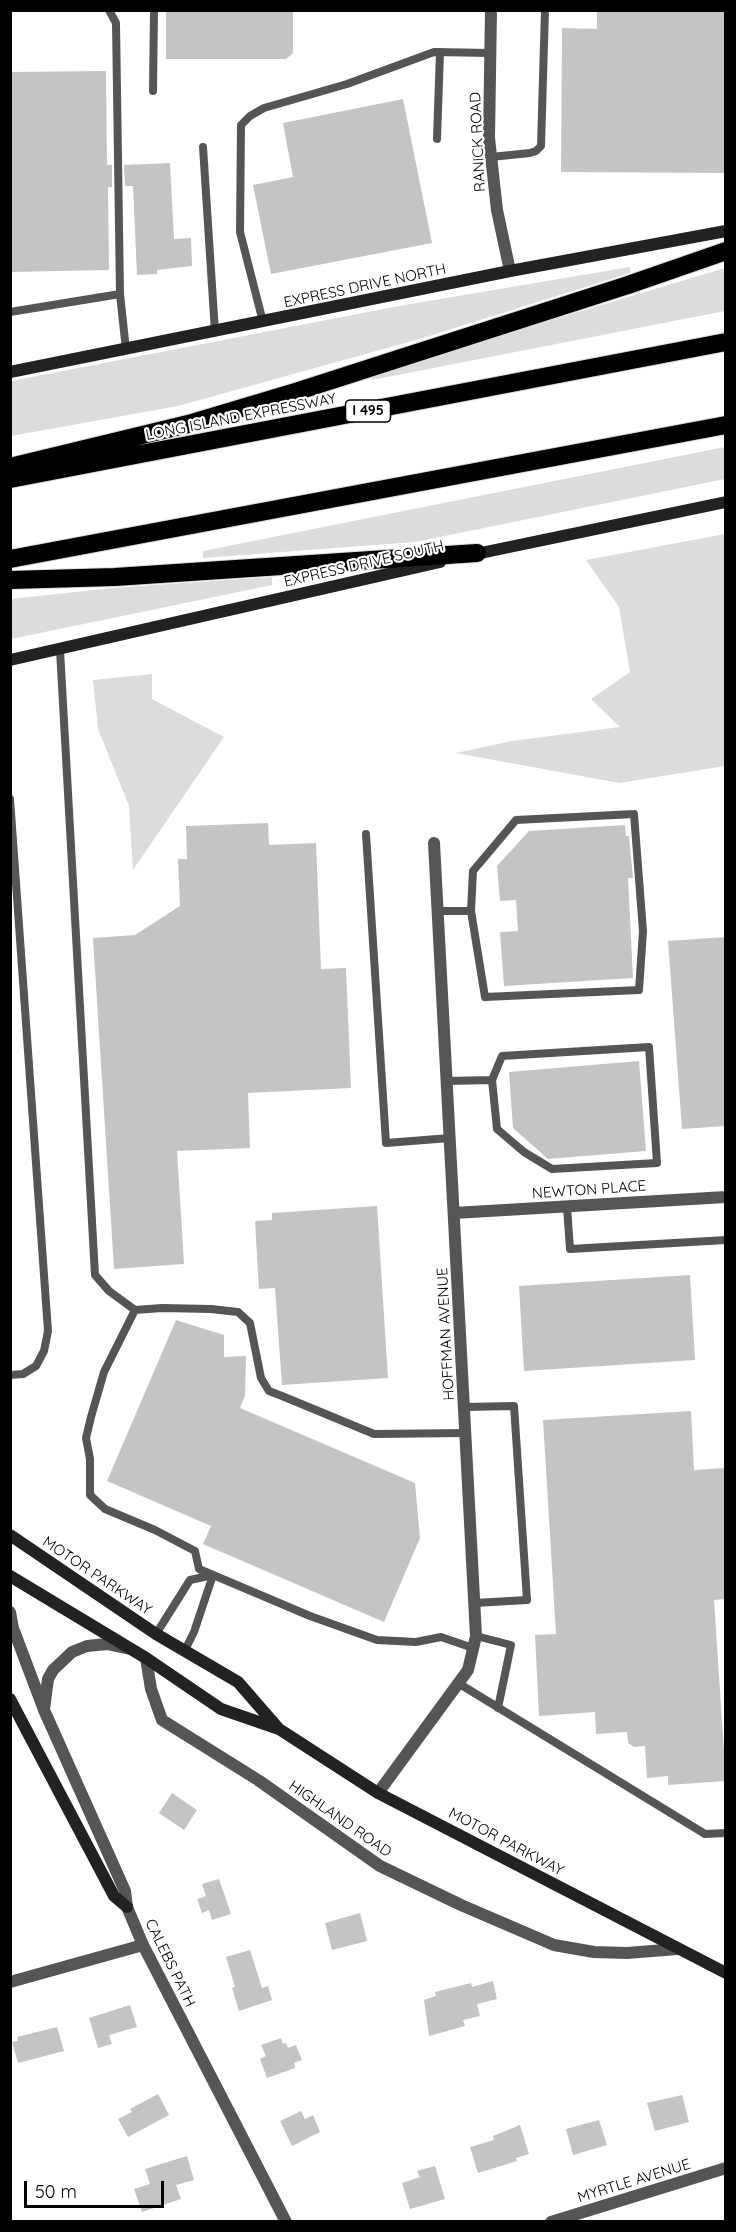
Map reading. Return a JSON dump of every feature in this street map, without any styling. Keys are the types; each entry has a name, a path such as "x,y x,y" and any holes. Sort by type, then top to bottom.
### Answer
{"highway":[{"path":"10,467 188,424 295,392 628,285 726,251"},
{"name":"LONG ISLAND EXPRESSWAY","path":"10,479 726,342"},
{"path":"10,559 726,425"},
{"path":"10,580 115,577 477,553"}],"main road":[{"name":"EXPRESS DRIVE NORTH","path":"10,372 510,271 726,231"},
{"name":"EXPRESS DRIVE SOUTH","path":"10,660 477,553 726,502"},
{"name":"MOTOR PARKWAY","path":"10,1535 156,1634 238,1682 279,1729"},
{"name":"MOTOR PARKWAY","path":"10,1576 133,1649 221,1709 279,1729 378,1793 677,1949 726,1972"},
{"path":"10,1699 114,1896 127,1907"}],"street":[{"name":"RANICK ROAD","path":"491,10 489,138 497,210 510,271"},
{"name":"HOFFMAN AVENUE","path":"378,1793 468,1670 475,1642 465,1407 434,843"},
{"name":"NEWTON PLACE","path":"454,1213 726,1197"},
{"name":"CALEBS PATH","path":"10,1612 44,1710 125,1891 127,1907 143,1945 286,2222"},
{"path":"44,1710 48,1679 53,1670 72,1652 87,1646 107,1644 133,1649"},
{"name":"HIGHLAND ROAD","path":"146,1658 151,1689 162,1720 258,1780 380,1866 461,1905 554,1945 594,1952 627,1953 677,1949"},
{"path":"10,1983 143,1945"},
{"name":"MYRTLE AVENUE","path":"551,2222 726,2168"}],"lane":[{"path":"108,10 117,22 120,294 126,350"},
{"path":"153,91 154,10"},
{"path":"491,157 530,153 541,146 545,10"},
{"path":"263,322 240,232 241,125 250,116 264,108 327,90 434,52 490,53"},
{"path":"437,139 440,52"},
{"path":"203,147 216,332"},
{"path":"10,312 120,294"},
{"path":"60,650 95,1275 110,1291 135,1310 162,1308 238,1312 250,1323 261,1378 269,1391 374,1434 466,1433"},
{"path":"10,799 48,1331 44,1351 36,1366 23,1374 10,1375"},
{"path":"634,814 643,932 639,990 485,997 471,911 473,871 516,820 634,814"},
{"path":"366,834 386,1143 450,1138"},
{"path":"437,911 471,911"},
{"path":"649,1047 657,1163 552,1169 524,1152 497,1129 492,1080 502,1056 649,1047"},
{"path":"447,1081 492,1080"},
{"path":"567,1207 570,1249 726,1240"},
{"path":"135,1310 105,1372 91,1417 86,1438 90,1459 90,1495 105,1509 155,1530 195,1551 199,1569 310,1616 377,1640 416,1642 441,1637 511,1645 498,1708"},
{"path":"465,1407 514,1407 527,1600 475,1603"},
{"path":"156,1634 190,1580 213,1575"},
{"path":"185,1650 194,1632 213,1575"},
{"path":"458,1683 705,1834 726,1833"}],"shaded area":[{"path":"630,267 630,273 423,338 178,406 11,436 11,381 399,306"},
{"path":"725,268 725,311 372,380 371,374"},
{"path":"725,447 725,479 415,542 203,558 203,551"},
{"path":"725,534 725,766 619,783 456,753 512,741 620,727 591,699 630,672 619,607 586,560"},
{"path":"272,577 272,585 11,639 11,599 112,588"},
{"path":"152,674 152,699 224,737 133,870 129,806 98,729 93,680"}],"building":[{"path":"166,10 293,10 293,53 286,59 166,59"},
{"path":"597,10 726,10 726,173 561,172 562,28 597,29"},
{"path":"106,71 107,165 112,165 112,187 108,187 109,270 10,272 10,72"},
{"path":"403,99 432,243 271,274 253,185 293,177 283,123"},
{"path":"170,163 174,239 191,238 192,266 157,270 157,274 137,275 133,186 125,186 124,165"},
{"path":"268,823 269,845 316,843 321,969 346,968 351,1088 248,1093 250,1148 177,1151 184,1264 114,1269 93,938 135,935 180,906 178,859 187,859 186,826"},
{"path":"625,825 626,836 629,836 633,878 628,878 633,978 504,986 500,932 518,931 516,900 500,901 497,866 529,831"},
{"path":"726,937 726,1126 682,1129 668,941"},
{"path":"639,1061 646,1151 548,1159 513,1128 509,1072"},
{"path":"377,1206 388,1378 282,1385 275,1288 259,1289 255,1221 272,1220 272,1213"},
{"path":"690,1275 695,1360 524,1371 519,1286"},
{"path":"176,1320 224,1335 224,1357 246,1356 245,1395 240,1408 415,1483 420,1538 384,1622 203,1544 211,1526 107,1481"},
{"path":"691,1411 694,1470 726,1468 726,1599 714,1600 726,1781 668,1785 668,1776 647,1778 645,1746 634,1747 628,1743 627,1732 596,1734 595,1712 539,1716 535,1635 556,1634 543,1420"},
{"path":"172,1793 197,1810 184,1830 159,1813"},
{"path":"219,1879 231,1914 212,1920 209,1910 202,1913 197,1899 206,1896 202,1884"},
{"path":"360,1913 367,1941 332,1950 325,1923"},
{"path":"250,1950 262,1988 268,1986 272,2000 239,2011 226,1957"},
{"path":"493,1981 497,1999 477,2004 480,2016 463,2020 465,2026 429,2036 424,2000 436,1996 435,1992 471,1983 472,1987"},
{"path":"130,2005 137,2027 109,2035 112,2044 98,2048 89,2018"},
{"path":"57,2027 64,2051 18,2063 12,2042 18,2041 17,2037"},
{"path":"281,2038 283,2044 286,2043 288,2048 296,2045 302,2060 294,2063 295,2068 267,2078 260,2059 266,2056 261,2045"},
{"path":"158,2094 169,2115 128,2137 118,2119 132,2112 130,2109"},
{"path":"682,2095 689,2122 655,2131 647,2103"},
{"path":"301,2111 305,2119 313,2115 320,2132 292,2146 280,2121"},
{"path":"599,2120 607,2145 573,2155 566,2129"},
{"path":"520,2125 529,2154 516,2158 517,2161 478,2173 470,2147 494,2140 493,2136"},
{"path":"187,2156 194,2180 176,2185 181,2199 142,2212 134,2189 150,2184 145,2169"},
{"path":"435,2166 445,2199 410,2209 402,2183 420,2177 417,2171"}]}
